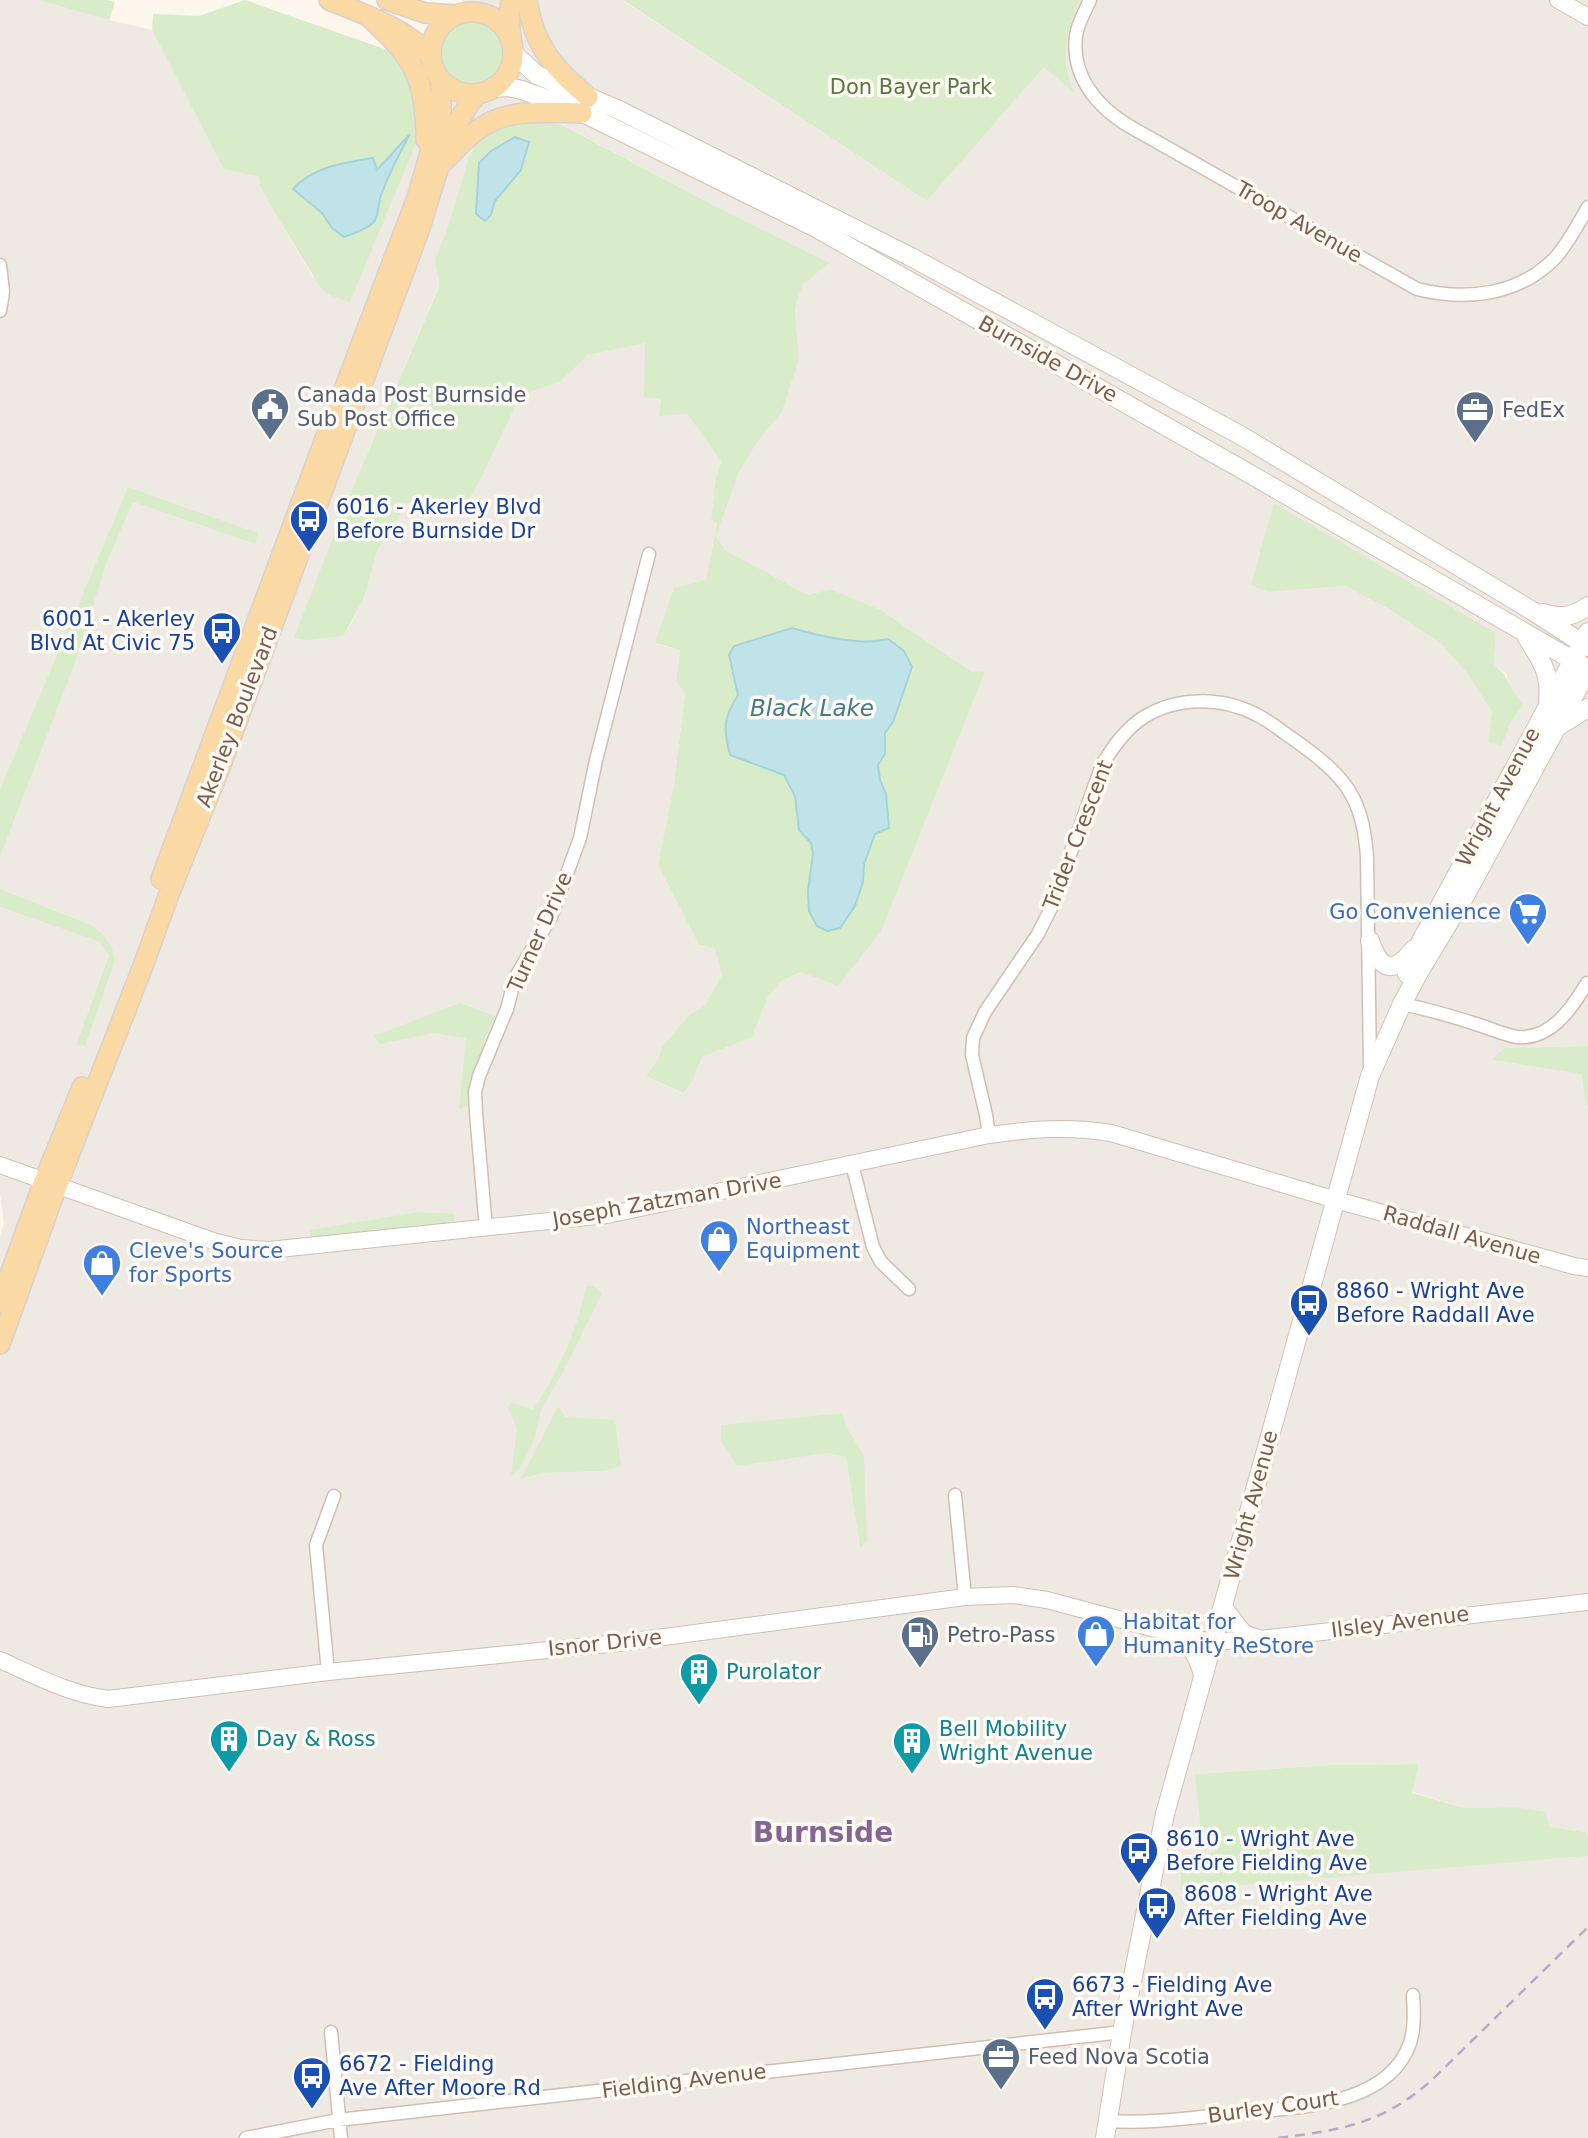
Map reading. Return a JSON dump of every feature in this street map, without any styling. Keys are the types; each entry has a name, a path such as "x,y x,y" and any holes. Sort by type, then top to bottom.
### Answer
{"main road":[{"path":"329,0 393,27 411,38 431,57"},
{"path":"387,0 425,13 469,9 481,12 504,27 512,46"},
{"path":"469,9 444,22 431,44 434,70 441,81 464,93 485,91 503,79 510,67 511,0"},
{"path":"527,0 536,34 546,55 585,105"},
{"path":"369,17 397,43 419,78 434,164 493,120 517,113 585,105"},
{"name":"Burnside Drive","path":"512,46 537,75 585,105 816,228 1583,666"},
{"name":"Akerley Boulevard","path":"434,164 441,113 441,81"},
{"name":"Burnside Drive","path":"485,91 508,88 619,110 911,257 1216,422 1586,641"},
{"name":"Akerley Boulevard","path":"0,1344 51,1183 115,1004 418,195 457,121 485,91"},
{"path":"1531,610 1559,617 1570,616 1588,606"},
{"path":"1524,633 1547,670 1547,706"},
{"name":"Wright Avenue","path":"1106,2129 1122,2032 1165,1815 1370,1076 1402,1004 1466,894 1557,727 1583,666 1586,641"},
{"name":"Wright Avenue","path":"1402,1004 1400,990 1421,941 1460,868 1547,706 1583,666"},
{"path":"1557,727 1588,708"},
{"path":"1460,868 1460,885 1466,894"},
{"path":"1370,941 1376,957 1384,964 1393,966 1403,963 1421,941"},
{"name":"Akerley Boulevard","path":"0,1302 51,1183"}],"street":[{"name":"Troop Avenue","path":"1090,0 1076,34 1077,57 1082,77 1092,96 1107,110 1121,121 1416,289 1457,296 1495,292 1520,282 1540,271 1555,258 1588,207"},
{"path":"1558,0 1588,17"},
{"path":"0,265 3,292 0,311"},
{"name":"Turner Drive","path":"485,1229 475,1092 507,1009 515,978 551,917 580,838 596,760 649,554"},
{"name":"Trider Crescent","path":"989,1135 972,1055 973,1038 985,1013 1038,934 1051,908 1102,765 1117,742 1144,717 1162,708 1193,701 1222,702 1258,715 1310,751 1341,779 1358,807 1367,856 1370,1076"},
{"path":"1402,1004 1518,1037 1537,1035 1559,1022 1587,983"},
{"name":"Joseph Zatzman Drive","path":"0,1164 213,1241 241,1248 268,1250 607,1215 989,1135 1063,1127 1111,1133 1335,1200"},
{"path":"852,1164 873,1247 881,1262 909,1289"},
{"name":"Raddall Avenue","path":"1335,1200 1588,1268"},
{"path":"955,1495 965,1597"},
{"path":"328,1672 316,1545 334,1496"},
{"name":"Isnor Drive","path":"0,1660 67,1690 108,1699 328,1672 619,1643 965,1597 1013,1595 1047,1600 1178,1636 1212,1642"},
{"name":"Ilsley Avenue","path":"1212,1642 1261,1639 1588,1602"},
{"path":"1223,1606 1244,1633 1261,1639"},
{"path":"1178,1636 1190,1647 1199,1661 1202,1676"},
{"name":"Burley Court","path":"1106,2129 1327,2103 1363,2092 1379,2082 1402,2058 1410,2043 1414,2023 1413,1995"},
{"path":"331,2032 341,2138"},
{"name":"Fielding Avenue","path":"246,2138 338,2120 1122,2032"}],"shaded area":[{"path":"0,0 38,0 152,30 224,168 259,177 273,210 313,277 441,83 450,39 463,0 622,0 927,201 1044,67 1074,92 1066,70 1065,45 1079,0 1588,0 1588,1046 1504,1048 1493,1060 1583,1074 1588,1107 1588,1838 1585,1832 1549,1827 1516,1807 1465,1808 1412,1792 1417,1764 1331,1765 1196,1774 1217,1851 1181,1866 1180,1889 1588,1856 1588,2138 0,2138 0,1236 4,1223 0,1193 0,907 101,942 109,955 76,1045 115,960 91,925 0,889 0,857 75,663 107,562 133,502 255,544 258,533 128,487 0,789","holes":["516,111 565,126 711,204 830,263 803,284 795,308 799,359 782,412 758,441 739,472 716,536 725,550 808,595 830,589 881,610 972,672 985,672 801,972 781,981 768,997 752,1037 702,1057 693,1080 682,1093 646,1076 658,1059 662,1047 688,1016 705,1005 722,975 715,948 699,945 658,865 674,784 685,692 676,681 680,650 655,644 706,580 717,524 711,519 715,483 721,461 687,414 659,415 661,399 645,342 588,355 561,381 520,396 478,485 461,513 408,503 378,549 363,600 348,629 295,637 347,501 439,288 435,259 446,233 468,160","1274,504 1496,633 1494,664 1506,673 1512,693 1524,704 1511,722 1502,745 1492,712 1466,672 1441,644 1391,610 1345,586 1269,592","558,1406 566,1417 615,1421 603,1471 543,1473 522,1479","843,1413 846,1426 864,1455 860,1546 846,1457 827,1453 737,1465 721,1426"]}],"green space":[{"path":"38,0 107,0 115,2 109,20"},
{"path":"245,0 396,53 441,83 350,302 322,290 273,210 260,185 259,177 224,169 152,30 153,14 199,16","holes":["407,137 381,195 376,220 332,228 322,213 293,188 310,175 340,164 373,158 376,171"]},
{"name":"Don Bayer Park","path":"623,0 1079,0 1066,47 1067,69 1075,94 1044,67 927,201"},
{"path":"468,15 488,21 498,31 504,51 498,71 488,81 468,87 448,81 438,71 432,51 438,31 448,21"},
{"path":"516,111 564,126 830,263 803,284 795,308 799,359 782,412 758,441 739,472 716,536 725,550 808,595 830,589 881,610 972,672 985,671 881,931 838,986 801,972 781,981 768,997 752,1037 702,1057 693,1080 683,1093 646,1076 658,1059 662,1047 688,1016 705,1005 722,975 715,948 699,945 658,865 674,784 685,693 676,681 680,650 655,643 674,588 706,580 717,524 711,519 715,483 721,461 687,414 659,416 661,399 644,397 645,343 588,355 561,381 520,396 478,485 460,514 408,503 378,549 363,600 343,636 308,640 294,638 347,501 439,287 435,259 446,233 468,160 487,121","holes":["479,163 521,170 495,201 479,184","792,628 853,641 888,639 893,722 885,733 885,754 878,765 886,794 887,821 882,832 875,834 864,864 863,882 855,906 839,928 808,891 813,853 811,843 799,830 795,796 784,775 749,762 732,705 738,695 734,646"]},
{"path":"128,487 258,533 255,544 133,502 107,562 75,663 0,857 0,789"},
{"path":"1274,503 1496,633 1494,664 1524,704 1511,722 1502,745 1488,743 1492,712 1466,672 1441,644 1391,610 1345,586 1269,592 1251,585"},
{"path":"0,889 91,925 110,944 115,960 85,1046 76,1045 109,955 100,942 0,907"},
{"path":"460,1003 495,1016 484,1040 469,1105 459,1109 466,1038 434,1033 379,1044 374,1036"},
{"path":"1588,1046 1588,1107 1582,1074 1492,1060 1504,1048"},
{"path":"419,1212 455,1214 454,1222 311,1240 310,1230"},
{"path":"586,1286 593,1286 602,1293 562,1374 542,1407 532,1445 520,1468 511,1476 517,1428 508,1408 511,1402 533,1410 566,1351"},
{"path":"558,1406 566,1417 615,1420 621,1466 603,1471 543,1473 521,1479"},
{"path":"843,1413 846,1426 864,1455 867,1542 860,1547 846,1457 827,1453 737,1466 721,1441 721,1425"},
{"path":"1418,1764 1412,1793 1465,1808 1516,1807 1546,1812 1549,1827 1585,1832 1588,1838 1588,1856 1180,1890 1181,1866 1216,1851 1201,1831 1195,1774 1331,1765"}],"water":[{"path":"410,134 384,187 376,219 364,229 344,237 332,228 322,213 293,189 310,175 340,164 373,158 377,170"},
{"path":"515,137 529,142 521,170 495,201 491,215 485,221 476,214 479,163 491,151"},
{"name":"Black Lake","path":"792,628 853,641 888,639 904,651 912,667 893,722 885,733 885,754 878,765 886,794 889,828 875,834 864,864 863,882 855,906 840,928 827,931 817,926 809,911 808,891 813,853 811,843 799,830 795,796 784,775 730,755 726,738 727,717 738,695 729,655 734,646"}],"railway":[{"path":"1278,2138 1342,2128 1378,2116 1414,2095 1588,1927"}],"place":[{"name":"Canada Post Burnside Sub Post Office","path":"270,441"},
{"name":"FedEx","path":"1475,444"},
{"name":"6016 - Akerley Blvd Before Burnside Dr","path":"309,553"},
{"name":"6001 - Akerley Blvd At Civic 75","path":"222,665"},
{"name":"Go Convenience","path":"1528,946"},
{"name":"Northeast Equipment","path":"719,1273"},
{"name":"Cleve's Source for Sports","path":"102,1297"},
{"name":"8860 - Wright Ave Before Raddall Ave","path":"1309,1337"},
{"name":"Habitat for Humanity ReStore","path":"1096,1668"},
{"name":"Petro-Pass","path":"920,1669"},
{"name":"Purolator","path":"699,1706"},
{"name":"Day & Ross","path":"229,1773"},
{"name":"Bell Mobility Wright Avenue","path":"912,1775"},
{"name":"8610 - Wright Ave Before Fielding Ave","path":"1139,1885"},
{"name":"8608 - Wright Ave After Fielding Ave","path":"1157,1940"},
{"name":"6673 - Fielding Ave After Wright Ave","path":"1045,2031"},
{"name":"Feed Nova Scotia","path":"1001,2091"},
{"name":"6672 - Fielding Ave After Moore Rd","path":"312,2110"}],"district":[{"name":"Burnside","path":"823,1832"}]}
